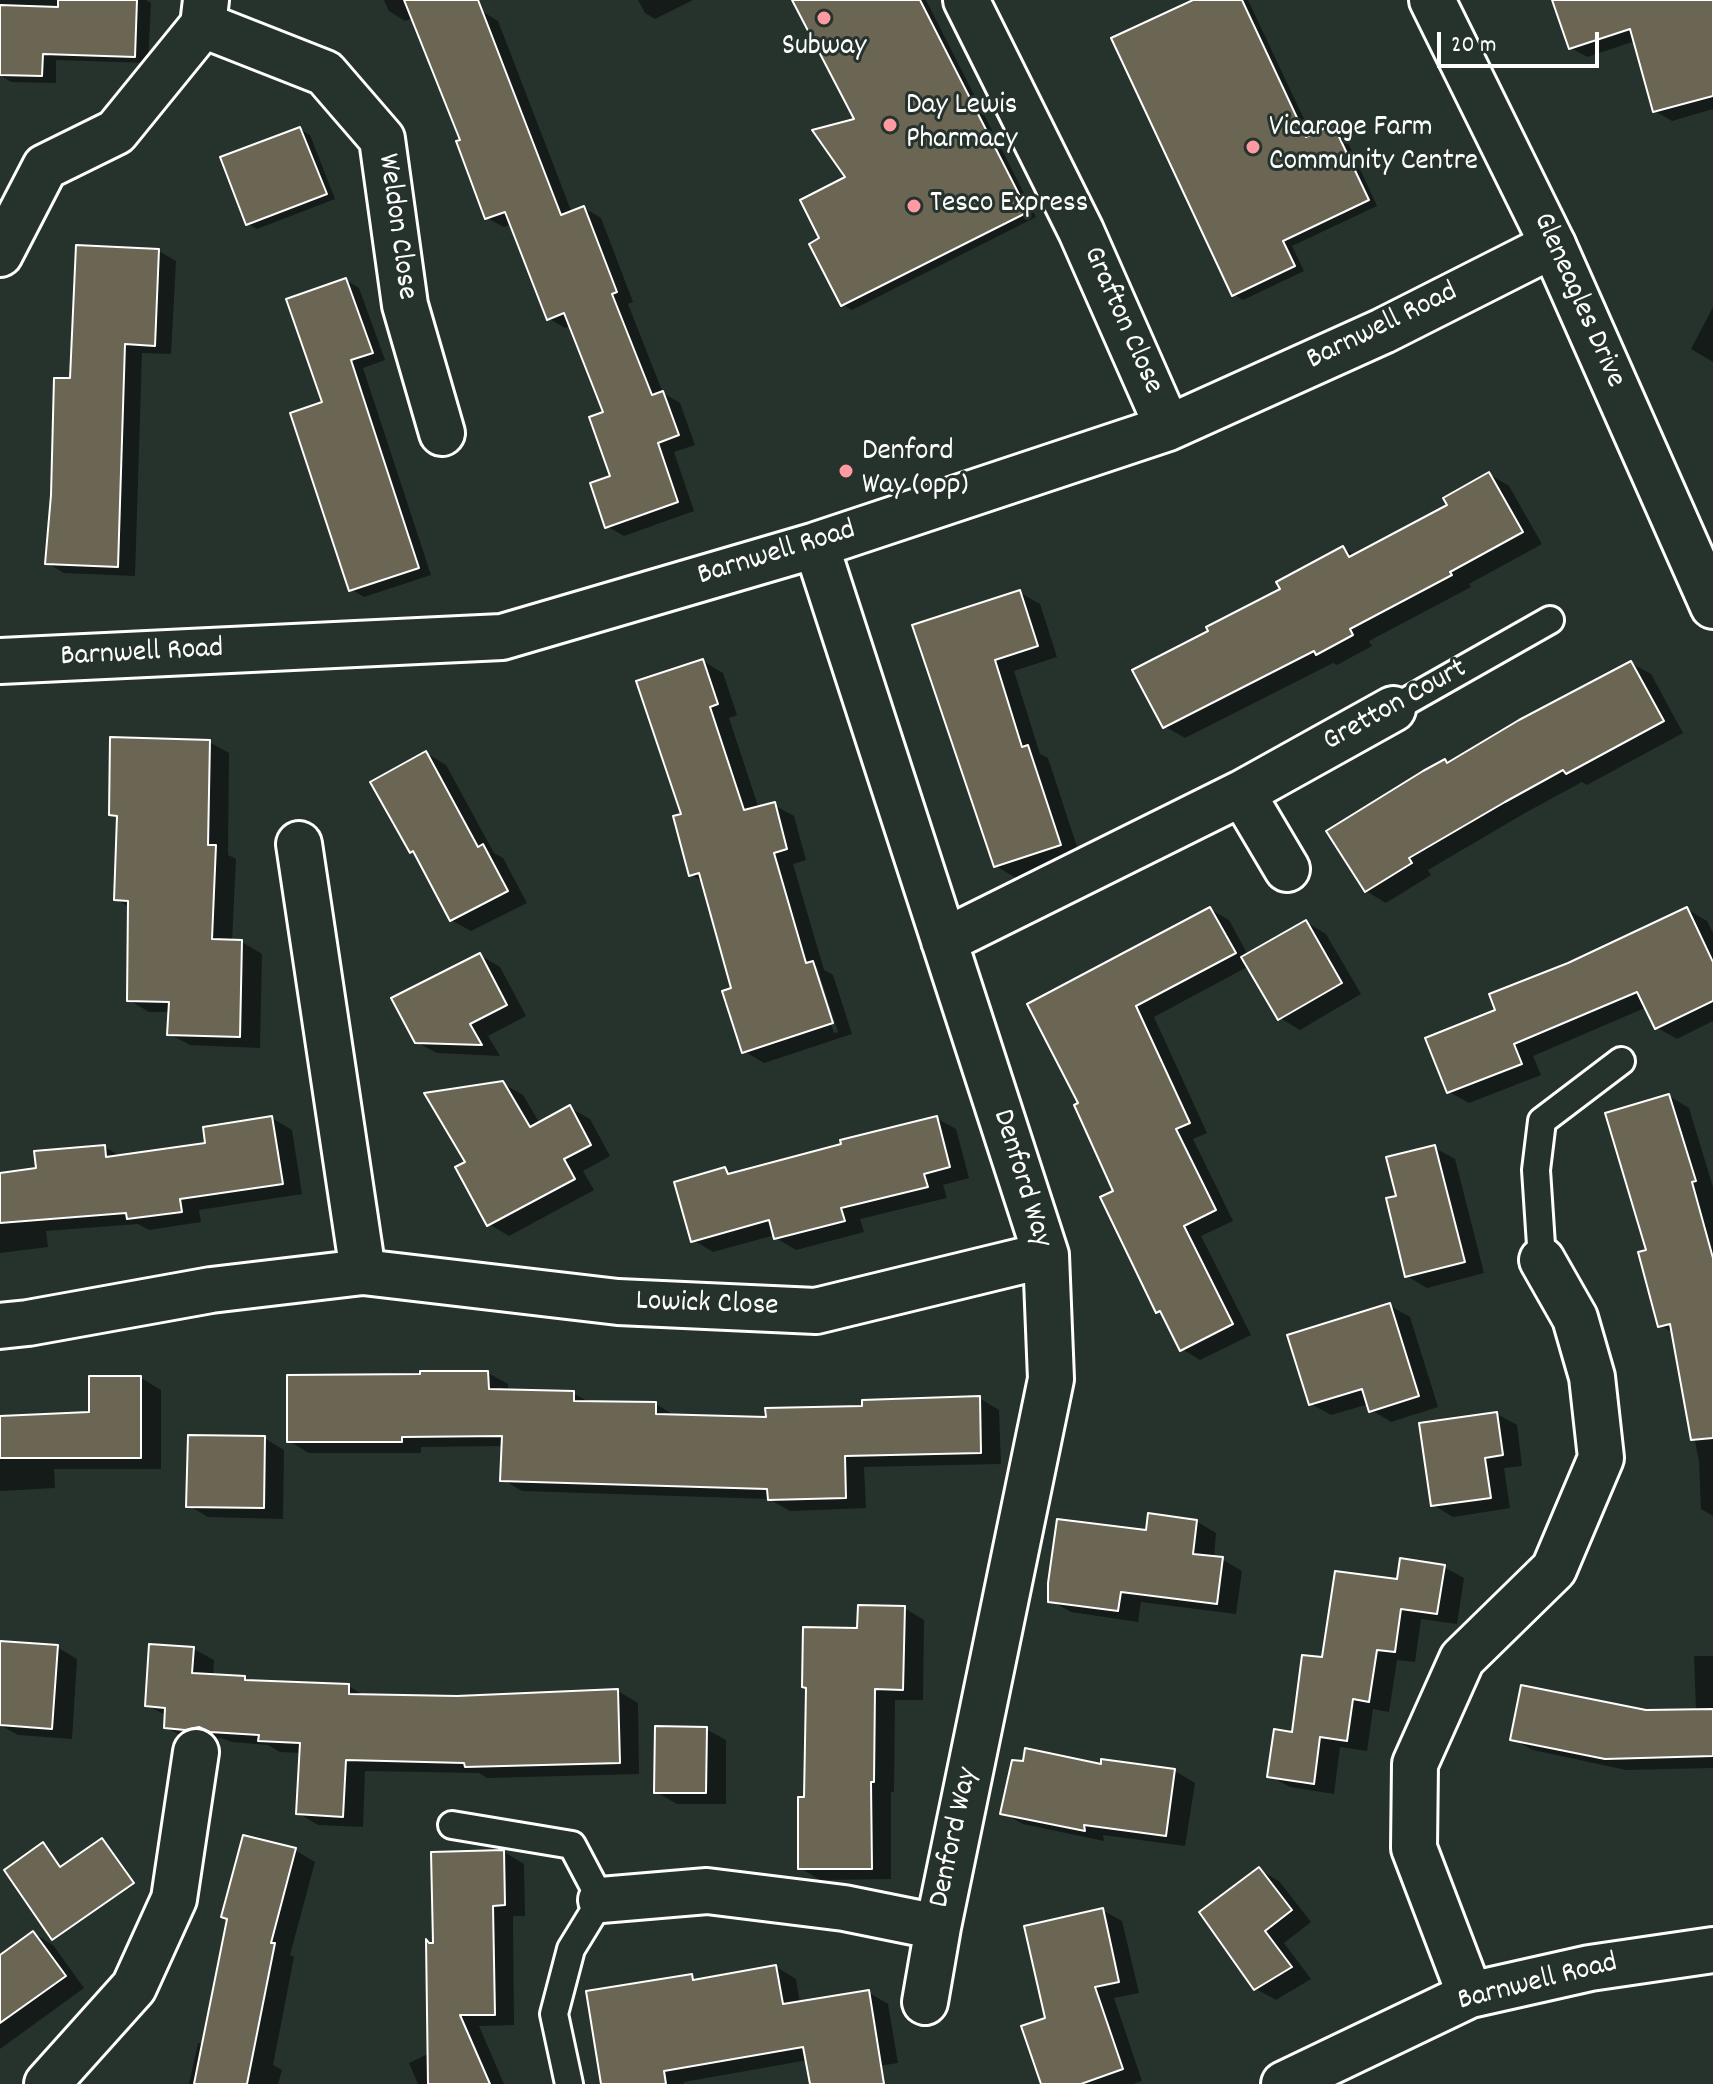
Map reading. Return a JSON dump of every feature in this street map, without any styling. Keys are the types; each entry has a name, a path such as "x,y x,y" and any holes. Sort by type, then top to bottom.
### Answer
{"street":[{"name":"Grafton Close","path":"966,0 1081,231 1168,428"},
{"name":"Gleneagles Drive","path":"1432,0 1553,245 1713,606"},
{"name":"Weldon Close","path":"0,254 45,167 116,132 204,12 325,73 382,139 405,305 442,433"},
{"name":"Barnwell Road","path":"0,661 502,637 816,545 1168,428 1383,331 1553,245"},
{"name":"Denford Way","path":"816,545 1046,1255 1051,1379 925,2002"},
{"name":"Gretton Court","path":"944,941 1242,793 1393,709"},
{"path":"1242,793 1287,869"},
{"path":"299,844 363,1272"},
{"name":"Lowick Close","path":"0,1326 211,1290 363,1272 618,1302 816,1311 1046,1255"},
{"path":"1470,1995 1414,1848 1415,1764 1462,1659 1554,1569 1601,1458 1592,1377 1575,1318 1542,1260"},
{"path":"47,2084 134,1987 174,1899 196,1752"},
{"name":"Denford Way","path":"601,1900 707,1891 844,1908 938,1927"},
{"name":"Barnwell Road","path":"1284,2084 1470,1995 1590,1968 1713,1950"}],"lane":[{"name":"Gretton Court","path":"1393,709 1550,620"},
{"path":"1542,1260 1536,1170 1542,1121 1621,1061"},
{"path":"452,1825 572,1845 601,1900 571,1949 554,2014 569,2084"}],"building":[{"path":"58,0 137,0 135,57 43,54 42,76 0,75 0,5 58,7"},
{"path":"404,0 478,0 561,215 584,206 617,292 612,294 652,395 663,391 679,435 658,443 678,502 605,528 590,483 610,476 589,417 603,412 564,313 547,320 505,212 485,219 456,141 460,140"},
{"path":"792,0 920,0 1028,212 841,306 809,244 819,238 800,200 845,177 812,130 854,119"},
{"name":"Vicarage Farm Community Centre","path":"1193,0 1242,0 1306,137 1333,124 1369,200 1283,241 1295,266 1232,296 1111,38"},
{"path":"1552,0 1713,0 1713,96 1653,112 1630,29 1569,49"},
{"path":"300,127 327,194 246,225 220,157"},
{"path":"76,245 159,249 155,346 125,344 118,567 45,564 51,495 54,378 70,378"},
{"path":"346,278 373,353 351,360 419,568 349,591 290,413 322,402 286,299"},
{"path":"1489,472 1523,532 1450,572 1452,575 1350,629 1353,635 1316,655 1314,651 1163,728 1132,670 1280,589 1276,582 1343,546 1349,557 1447,505 1443,498"},
{"path":"1020,590 1038,646 995,660 1022,747 1028,745 1061,845 994,867 912,625"},
{"path":"703,659 718,704 710,707 744,810 775,802 787,849 774,853 806,963 813,961 833,1023 742,1053 722,991 731,988 699,873 689,876 673,816 681,814 636,681"},
{"path":"1631,661 1664,721 1566,774 1563,770 1505,802 1409,858 1412,863 1365,892 1326,831 1423,771 1445,759 1447,763 1519,720"},
{"path":"110,737 210,740 208,845 216,845 212,939 242,940 240,1037 167,1035 169,1002 127,1001 128,901 114,900 117,816 109,815"},
{"path":"426,751 478,847 483,844 508,891 450,921 413,851 410,853 370,782"},
{"path":"1210,907 1236,953 1136,1006 1190,1123 1176,1129 1216,1210 1184,1226 1233,1324 1180,1351 1160,1311 1156,1313 1100,1197 1113,1191 1074,1105 1078,1103 1027,1004"},
{"path":"1687,907 1713,962 1713,1001 1655,1029 1637,992 1514,1044 1522,1064 1447,1093 1425,1038 1495,1010 1489,994 1568,963"},
{"path":"1306,920 1342,983 1278,1020 1241,957"},
{"path":"480,953 507,1005 470,1024 482,1045 415,1043 391,998"},
{"path":"503,1081 530,1127 570,1105 591,1145 564,1159 575,1179 487,1226 455,1167 465,1162 424,1093"},
{"path":"1669,1094 1696,1181 1692,1182 1713,1258 1713,1438 1691,1440 1670,1324 1658,1327 1638,1252 1646,1250 1605,1113"},
{"path":"272,1116 283,1184 180,1199 182,1212 127,1219 126,1213 0,1223 0,1173 36,1168 34,1151 105,1145 106,1157 205,1143 203,1127"},
{"path":"937,1116 950,1167 924,1174 928,1187 841,1208 845,1221 774,1239 769,1220 691,1242 674,1182 725,1167 728,1174 841,1144 840,1140"},
{"path":"1435,1145 1465,1262 1405,1277 1386,1198 1396,1196 1386,1157"},
{"path":"1390,1303 1419,1396 1369,1412 1362,1389 1309,1405 1287,1335"},
{"path":"420,1371 488,1371 489,1389 574,1391 574,1401 656,1402 656,1414 766,1417 765,1408 862,1406 862,1400 980,1396 981,1453 845,1456 846,1498 768,1500 767,1489 500,1481 502,1436 402,1437 402,1442 287,1442 287,1375 420,1374"},
{"path":"89,1376 141,1376 141,1458 0,1458 0,1416 89,1412"},
{"path":"1497,1412 1503,1455 1485,1458 1491,1498 1431,1506 1419,1423"},
{"path":"188,1435 265,1436 264,1508 186,1507"},
{"path":"1148,1513 1197,1520 1193,1554 1223,1557 1217,1604 1121,1592 1118,1611 1048,1602 1057,1519 1146,1530"},
{"path":"1400,1558 1445,1565 1437,1614 1401,1609 1395,1652 1377,1650 1369,1702 1353,1699 1347,1741 1320,1737 1314,1784 1267,1777 1274,1729 1292,1732 1302,1655 1322,1657 1335,1571 1397,1579"},
{"path":"858,1605 905,1606 903,1690 875,1689 874,1782 871,1782 872,1869 798,1869 798,1797 804,1797 806,1688 802,1687 803,1627 857,1628"},
{"path":"0,1641 58,1645 52,1729 0,1725"},
{"path":"149,1644 194,1647 192,1673 245,1676 245,1680 349,1684 349,1694 457,1696 618,1689 620,1763 465,1767 464,1763 346,1760 343,1817 296,1814 300,1743 258,1741 259,1735 210,1732 199,1727 185,1730 164,1728 165,1708 145,1706"},
{"path":"1521,1685 1646,1710 1713,1709 1713,1756 1605,1759 1510,1740"},
{"path":"655,1726 707,1727 706,1793 654,1793"},
{"path":"1025,1748 1101,1764 1101,1759 1175,1769 1166,1836 1084,1825 1085,1831 1000,1814 1012,1760 1023,1761"},
{"path":"243,1835 296,1848 271,1943 275,1943 247,2084 194,2084 227,1919 221,1917"},
{"path":"102,1838 134,1883 52,1940 4,1870 43,1842 60,1867"},
{"path":"504,1850 505,1905 493,1906 495,2015 460,2015 490,2084 428,2084 426,1939 433,1943 431,1852"},
{"path":"1259,1867 1292,1910 1265,1931 1292,1967 1254,1990 1199,1912"},
{"path":"1103,1908 1119,1982 1095,1987 1123,2069 1081,2084 1041,2084 1021,2026 1045,2018 1024,1926"},
{"path":"33,1931 66,1976 0,2023 0,1955"},
{"path":"776,1965 783,2004 869,1990 884,2084 810,2084 803,2047 664,2071 666,2084 601,2084 586,1991 692,1974 693,1980"}],"place":[{"name":"Subway","path":"824,18"},
{"name":"Day Lewis Pharmacy","path":"890,125"},
{"name":"Vicarage Farm Community Centre","path":"1253,147"},
{"name":"Tesco Express","path":"914,206"},
{"name":"Denford Way (opp)","path":"846,471"}]}
